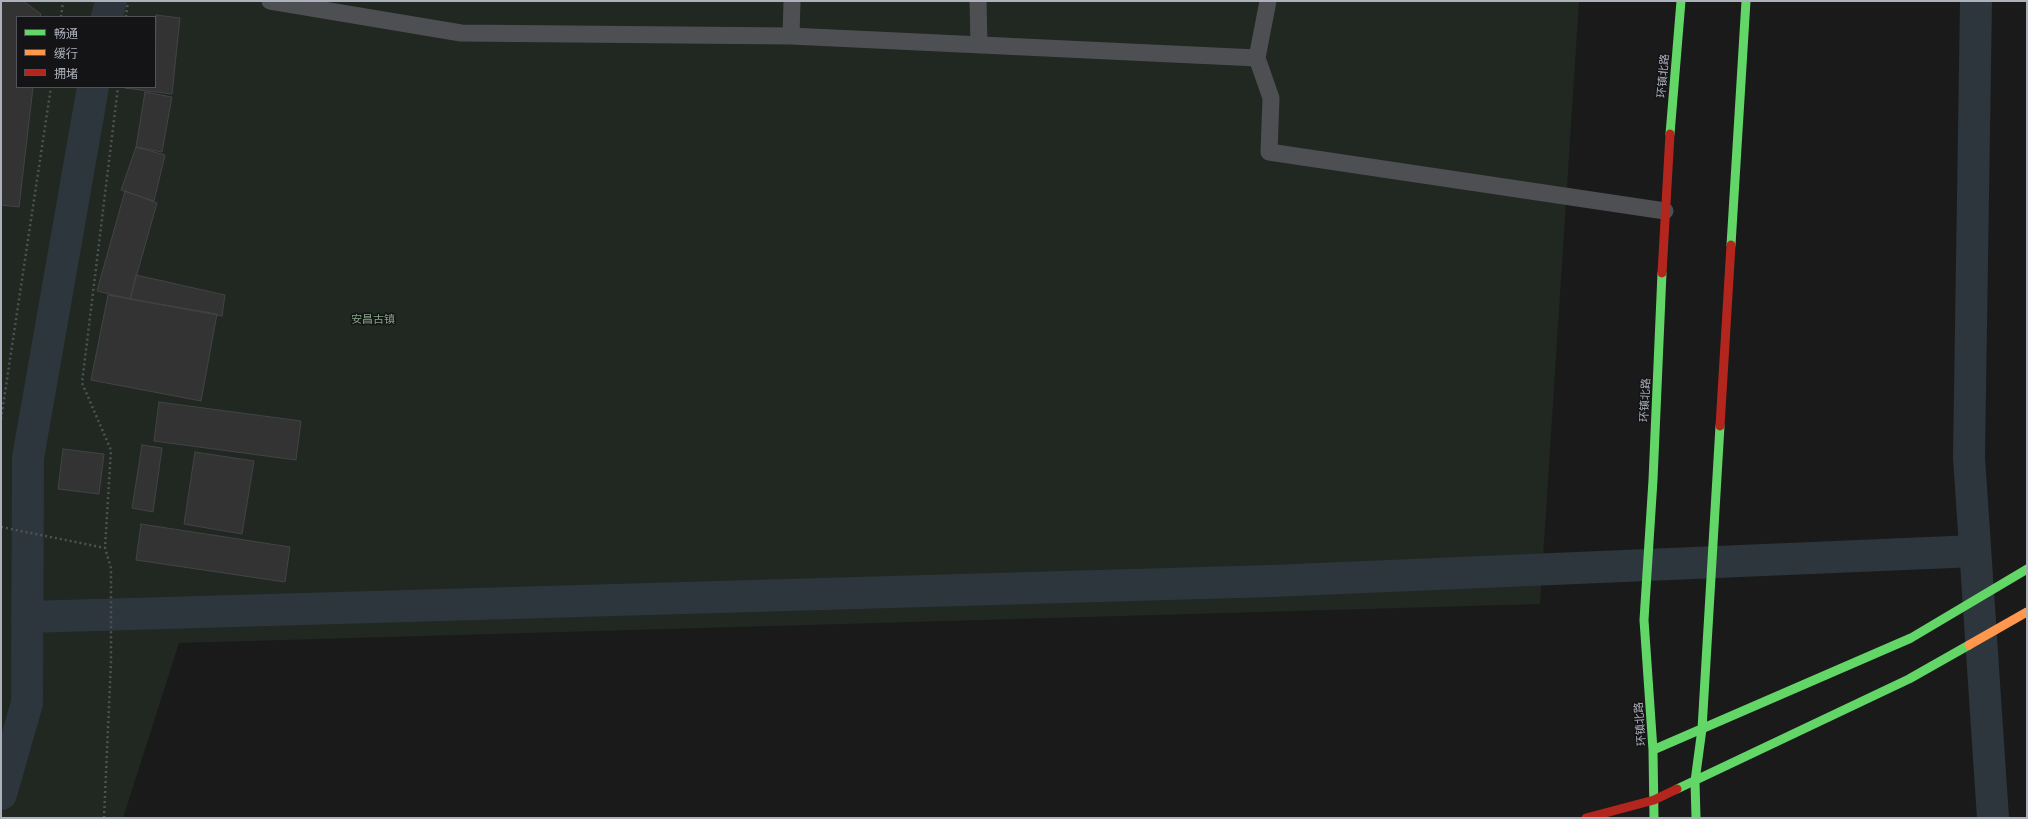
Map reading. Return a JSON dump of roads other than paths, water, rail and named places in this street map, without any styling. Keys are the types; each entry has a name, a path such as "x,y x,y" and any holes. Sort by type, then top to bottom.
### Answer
{"main road":[{"name":"环镇北路","path":"1654,818 1653,750 1644,620 1653,480 1665,211 1681,1"},
{"path":"1696,818 1695,781 1702,729 1746,1"},
{"path":"1653,750 1911,638 2027,569"},
{"path":"1586,818 1654,800 1695,781 1909,679 2027,612"}],"lane":[{"path":"270,1 461,33 791,36 1257,58"},
{"path":"791,36 792,1"},
{"path":"978,1 979,45"},
{"path":"1268,1 1257,58 1271,98 1269,152 1665,211"}],"waterway":[{"path":"107,16 111,1"},
{"path":"1976,1 1969,457 1993,818"},
{"path":"1,794 27,703 28,458 93,88"},
{"path":"27,617 1272,581 1975,551"}],"park label":[{"name":"安昌古镇","path":"373,319"}]}
